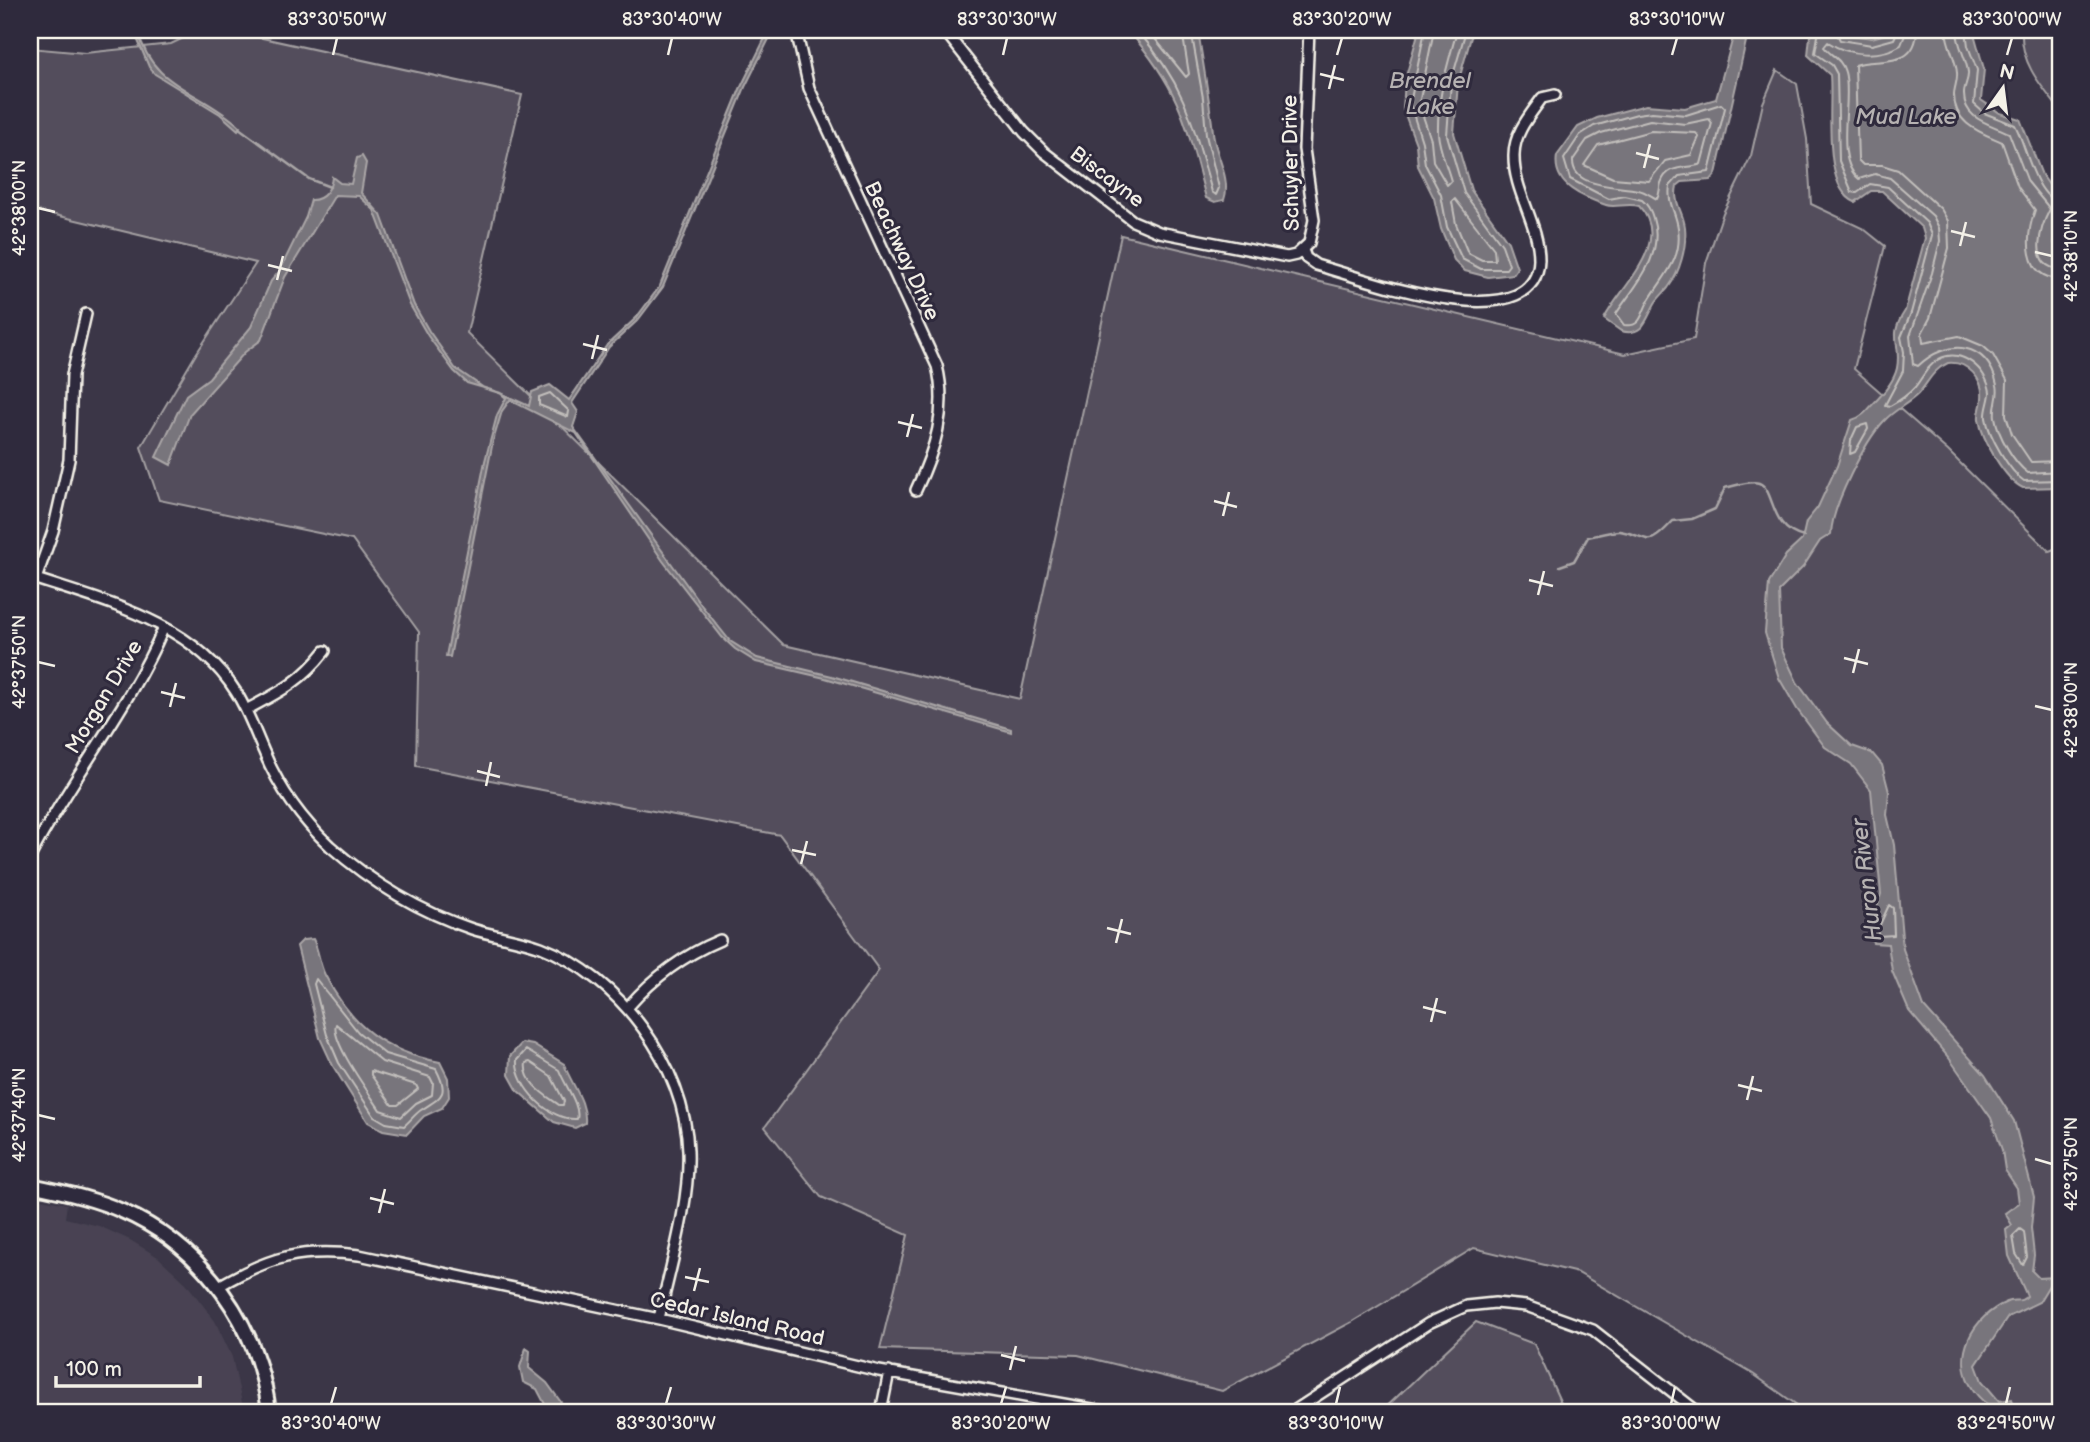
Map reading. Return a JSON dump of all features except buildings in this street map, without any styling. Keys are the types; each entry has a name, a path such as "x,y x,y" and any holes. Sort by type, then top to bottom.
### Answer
{"main road":[{"path":"30,1185 96,1201 140,1219 178,1245 219,1286 251,1343 262,1376 269,1412"}],"street":[{"name":"Beachway Drive","path":"796,30 809,88 937,366 943,388 940,421 932,457 916,490"},
{"name":"Biscayne","path":"944,30 1024,132 1044,152 1133,222 1159,232 1264,255 1287,257 1303,250"},
{"name":"Schuyler Drive","path":"1303,250 1311,237 1314,220 1304,149 1309,30"},
{"path":"1303,250 1306,258 1316,265 1443,298 1495,302 1527,292 1535,278 1539,257 1517,179 1514,155 1523,125 1542,98 1555,95"},
{"path":"86,314 72,375 69,460 53,531 33,578 151,619 187,640 215,664 246,710 289,800 316,833 358,871 402,900 471,929 542,947 600,981 628,1007 657,1051 679,1101 688,1150 659,1319"},
{"name":"Morgan Drive","path":"30,857 68,787 136,685 164,627"},
{"path":"246,710 292,686 307,674 325,651"},
{"path":"628,1007 642,991 688,954 720,940"},
{"name":"Cedar Island Road","path":"219,1286 261,1264 294,1253 326,1251 359,1255 659,1319 889,1372 1109,1412"},
{"path":"1292,1412 1429,1323 1466,1306 1495,1303 1526,1306 1593,1330 1698,1412"},
{"path":"881,1412 889,1372"}],"shaded area":[{"path":"200,30 226,30 522,95 467,333 784,645 1020,699 1121,235 1625,354 1694,339 1706,263 1723,213 1751,156 1763,103 1777,70 1797,84 1807,139 1811,204 1864,229 1885,246 1854,369 1948,451 2049,551 2060,547 2060,1412 1807,1412 1753,1374 1578,1273 1474,1248 1352,1322 1222,1391 1078,1355 880,1349 908,1235 821,1197 765,1127 879,970 780,835 416,766 419,632 352,540 159,500 141,447 196,354 256,263 30,209 30,48 85,53 171,44"},
{"path":"2022,30 2060,30 2060,110 2039,83 2028,63 2022,42"},
{"path":"30,1197 67,1204 65,1218 99,1226 130,1240 158,1257 186,1283 215,1321 232,1357 244,1412 30,1412"},
{"path":"1476,1322 1534,1344 1565,1412 1381,1412"}],"water":[{"path":"99,30 138,30 154,64 166,76 225,115 240,127 238,130 220,114 155,74 149,67 134,31 112,37"},
{"path":"769,30 772,30 770,37 745,87 663,287 638,320 609,347 572,403 578,412 573,427 730,641 757,658 832,676 1011,729 1011,732 825,678 756,662 735,649 722,637 663,561 576,433 510,400 502,411 493,441 450,657 446,656 485,461 497,415 506,398 500,393 529,406 532,392 550,385 569,400 607,345 636,318 660,286 740,89"},
{"path":"1128,30 1198,30 1214,140 1226,183 1224,200 1215,202 1206,198 1187,128 1171,90 1160,71"},
{"name":"Brendel Lake","path":"1419,30 1473,30 1458,83 1454,133 1471,190 1508,242 1517,268 1513,274 1488,277 1465,271 1454,260 1441,229 1434,198 1418,166 1416,144 1403,109 1405,80"},
{"path":"1735,30 1747,30 1747,37 1716,174 1711,180 1682,182 1677,186 1676,197 1684,221 1685,235 1679,267 1643,326 1634,332 1621,331 1604,319 1648,250 1651,235 1648,220 1639,206 1609,206 1572,189 1560,175 1557,156 1578,127 1597,118 1646,105 1685,108 1716,99"},
{"name":"Mud Lake","path":"1816,30 1872,38 1899,30 1973,30 1984,69 1981,100 2000,113 2020,119 2042,175 2060,200 2060,218 2054,243 2060,258 2060,487 2023,488 2009,476 1995,458 1981,427 1979,416 1982,391 1977,378 1968,368 1948,363 1938,369 1918,394 1876,430 1843,491 1831,534 1820,541 1803,567 1779,591 1781,648 1797,682 1827,723 1852,746 1872,753 1882,765 1889,792 1887,815 1894,845 1903,949 1924,1007 1985,1075 2014,1121 2034,1197 2031,1228 2034,1255 2032,1271 2039,1278 2054,1277 2039,1302 2008,1317 1976,1365 1982,1381 1999,1401 2012,1399 2016,1412 1997,1409 1982,1400 1967,1378 1964,1365 1969,1339 1984,1317 2007,1302 2027,1296 2009,1256 2006,1230 2012,1225 2005,1213 2019,1203 2017,1188 2005,1170 2002,1150 1991,1118 1949,1058 1909,1011 1892,971 1888,944 1873,943 1870,930 1881,894 1871,790 1851,764 1825,747 1797,709 1779,678 1765,633 1769,583 1786,555 1802,540 1806,522 1818,507 1837,466 1852,420 1861,416 1888,388 1896,373 1897,328 1905,311 1925,238 1922,228 1882,191 1871,191 1855,202 1844,194 1833,163 1830,75 1808,55 1810,36"},
{"path":"362,156 366,163 361,193 381,215 414,305 455,368 484,388 467,383 454,371 428,336 410,305 374,210 359,196 335,195 285,277 261,340 245,352 190,414 171,465 156,457 186,395 209,378 251,327 271,281 279,272 306,217 311,200 326,193 332,177 340,183 351,184 357,158"},
{"path":"313,939 325,975 346,1009 358,1022 386,1044 440,1062 448,1078 449,1097 442,1108 424,1116 407,1134 383,1130 368,1122 333,1066 320,1038 297,946 303,940"},
{"path":"522,1043 533,1045 564,1064 584,1107 585,1123 575,1128 554,1122 518,1091 509,1075 510,1056"},
{"path":"526,1348 530,1351 529,1368 547,1383 568,1412 549,1412 537,1389 523,1382 520,1367"}],"waterway":[{"path":"239,128 309,179 330,187"},
{"path":"484,388 500,393"},
{"path":"1560,566 1574,561 1588,537 1617,531 1652,539 1673,521 1692,519 1715,509 1725,488 1755,482 1768,493 1784,526 1804,537"}],"water label":[{"name":"Huron River","path":"1867,880"}]}
